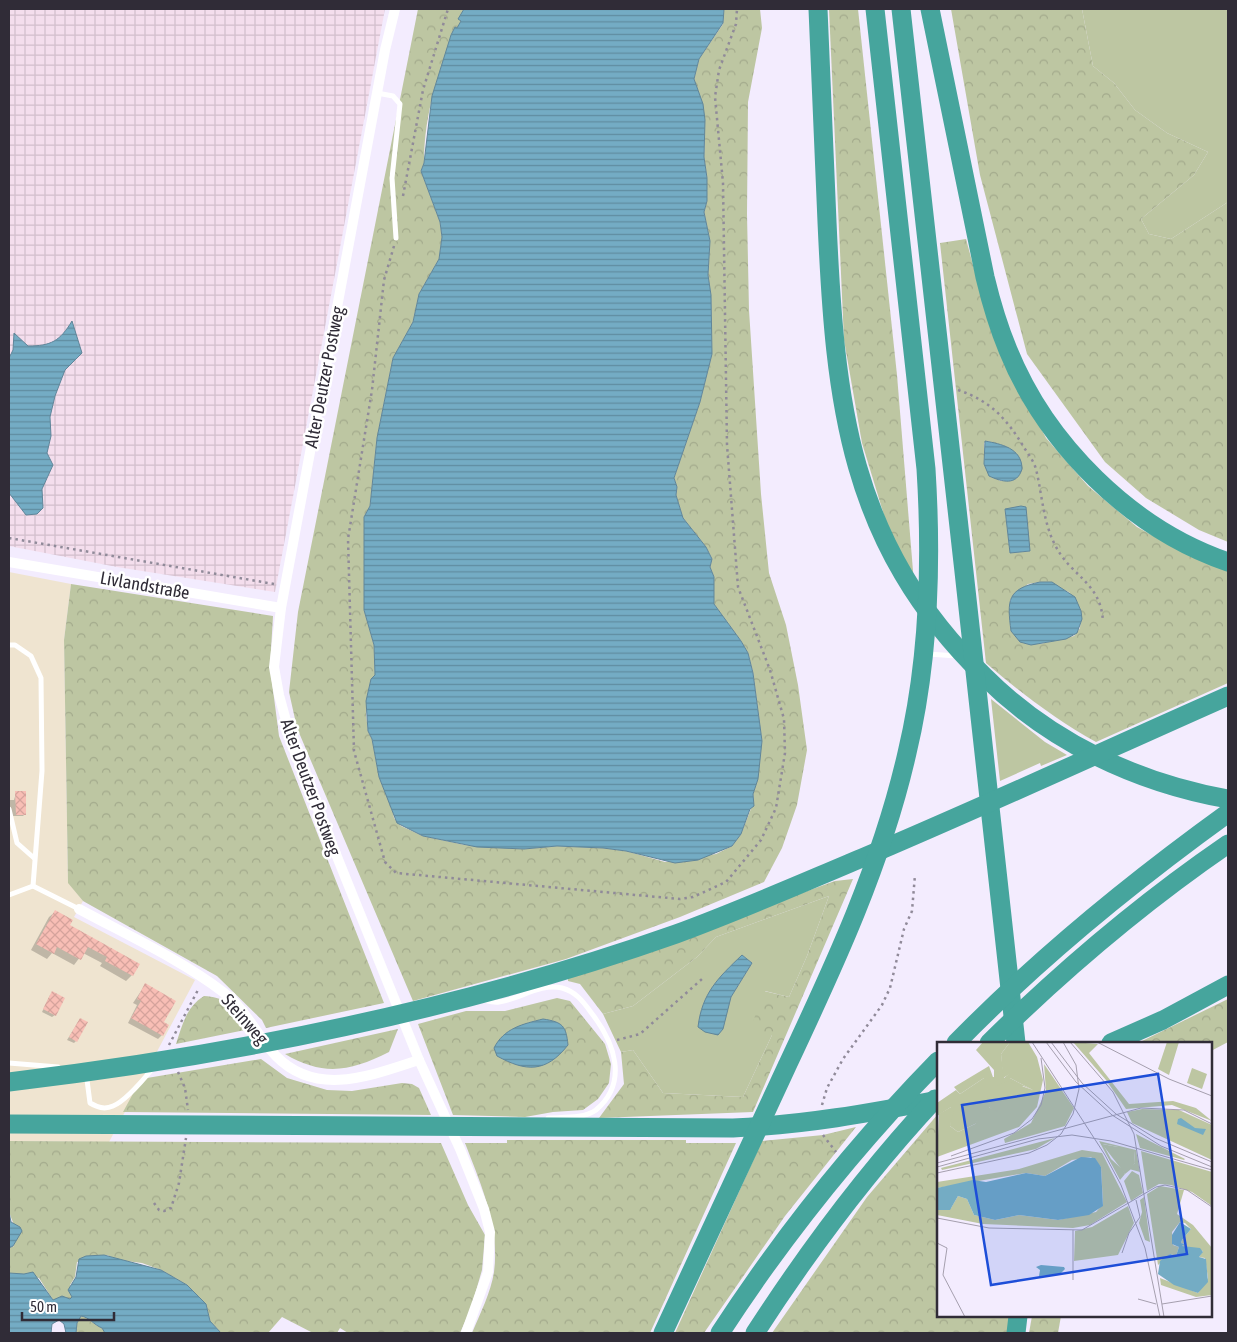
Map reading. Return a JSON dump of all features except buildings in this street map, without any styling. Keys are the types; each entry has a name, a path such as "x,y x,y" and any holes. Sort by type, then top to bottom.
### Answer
{"highway":[{"path":"818,9 830,294 841,393 853,456 868,504 892,556 910,587 956,648 995,688 1038,722 1073,744 1114,764 1168,785 1226,803"},
{"path":"663,1333 838,958 882,846 903,770 917,702 924,653 930,524 926,469 875,9"},
{"path":"901,9 942,385 975,657 1016,1042"},
{"path":"930,9 985,277 1005,342 1025,386 1045,418 1069,449 1095,477 1124,503 1155,525 1188,544 1228,562"},
{"path":"9,1082 174,1060 255,1046 464,998 588,962 676,934 819,876 1228,696"},
{"path":"961,1037 1052,951 1163,860 1226,803"},
{"path":"990,1042 1057,978 1154,898 1228,844"},
{"path":"1113,1042 1163,1020 1228,985"},
{"path":"720,1333 786,1240 847,1162 937,1062"},
{"path":"755,1333 808,1254 847,1203 937,1097"},
{"path":"9,1124 696,1129 776,1126 860,1115 937,1100"},
{"path":"1016,1333 1018,1317"}],"street":[{"name":"Alter Deutzer Postweg","path":"395,9 377,93 285,586 274,667 279,695 294,750 419,1060 460,1149 484,1208 490,1232 488,1272 466,1333"},
{"name":"Livlandstraße","path":"9,562 281,608"},
{"name":"Steinweg","path":"79,909 204,977 232,999 277,1056 296,1071 327,1081 357,1079 419,1060"}],"lane":[{"path":"377,93 393,96 400,104 392,178 396,238"},
{"path":"9,645 15,646 31,656 41,678 42,771 33,886"},
{"path":"924,653 975,657"},
{"path":"9,810 17,843 34,858"},
{"path":"9,895 33,886 79,909"},
{"path":"464,998 498,1002 543,988 561,988 579,996 611,1041 616,1068 612,1089 596,1110 586,1115 540,1119 534,1127"},
{"path":"9,1063 77,1069 87,1080 90,1103 100,1108 113,1106 141,1083 167,1050"}],"path":[{"path":"402,202 423,90 448,9"},
{"path":"396,238 384,280 372,390 348,539 354,751 385,862 396,873 680,899 693,897 726,882 762,840 776,808 785,753 784,719 770,670 738,587 727,445 723,184 715,97 719,70 736,24 737,9"},
{"path":"942,385 976,396 998,411 1014,431 1035,467 1044,511 1054,543 1070,567 1086,580 1099,598 1103,622"},
{"path":"9,538 285,586"},
{"path":"821,1111 827,1088 843,1059 882,1005 890,988 899,947 912,911 914,875"},
{"path":"167,1050 204,977"},
{"path":"611,1041 640,1034 702,979"},
{"path":"176,1066 185,1088 188,1110"},
{"path":"154,1203 159,1210 164,1212 171,1208 179,1183 187,1130"},
{"path":"822,1130 823,1139 847,1162"}],"shaded area":[{"path":"9,9 385,9 275,592 117,567 9,546"},
{"path":"9,572 71,584 64,640 68,882 83,901 74,917 195,980 109,1142 9,1141"}],"green space":[{"path":"418,9 464,9 434,90 427,126 424,163 421,171 440,222 442,237 439,259 419,294 413,322 393,358 377,438 370,506 364,517 364,610 374,645 375,675 369,688 366,714 379,777 392,807 394,818 401,826 423,836 465,845 524,849 557,846 603,848 626,851 665,862 716,854 732,846 741,834 754,801 753,794 762,741 753,672 748,653 714,604 714,577 710,567 712,559 706,547 683,518 676,495 677,487 674,478 700,402 712,354 711,295 708,275 710,241 704,212 707,201 707,178 704,157 705,136 694,79 699,59 723,24 724,9 760,9 762,28 748,102 747,214 749,310 761,494 769,573 786,625 798,685 807,750 797,805 782,848 764,882 680,917 566,959 413,1001 297,728 289,692 298,612"},
{"path":"829,9 858,9 897,375 914,583 887,525 862,443 844,340"},
{"path":"951,9 1082,9 1093,66 1114,83 1135,110 1167,133 1208,152 1194,175 1141,219 1149,234 1171,239 1228,202 1228,542 1199,530 1146,498 1105,462 1027,354 980,175"},
{"path":"1082,9 1228,9 1228,202 1171,239 1149,234 1141,219 1194,175 1208,152 1167,133 1135,110 1114,83 1093,66"},
{"path":"966,239 982,298 1019,386 1046,438 1088,486 1137,527 1181,551 1228,571 1228,683 1096,742 1039,706 986,663 940,243","holes":["988,441 993,443 1012,481 1000,481 984,464 984,443","1005,509 1010,509 1030,551 1010,553","1049,583 1069,592 1081,611 1080,628 1074,636 1040,644 1011,631 1010,600 1028,584"]},
{"path":"71,584 273,616 270,667 279,736 384,1003 266,1028 262,1020 217,976 83,901 68,883 64,640"},
{"path":"991,699 1045,742 1067,755 1041,766 1040,763 1000,781"},
{"path":"853,879 753,1112 599,1118 624,1084 621,1052 633,1050 663,1093 743,1097 772,1035 750,1030 764,991 789,997 807,956 829,896 716,937 697,957 633,1006 603,1014 580,984 568,981 568,977 835,881"},
{"path":"829,896 807,956 789,997 765,991 772,1035 743,1097 663,1093 633,1050 621,1052 603,1014 633,1006 697,957 716,937","holes":["742,955 752,963 731,997"]},
{"path":"204,996 219,999 229,1005 246,1027 245,1030 176,1044 189,1011"},
{"path":"557,998 570,1001 605,1044 611,1064 609,1083 598,1099 583,1110 553,1112 525,1117 453,1115 418,1024 466,1011 505,1011"},
{"path":"1228,999 1228,1042 1212,1050 1212,1042 1140,1042"},
{"path":"398,1029 389,1052 362,1064 350,1067 337,1069 312,1066 285,1054"},
{"path":"261,1059 287,1078 327,1090 352,1091 402,1083 412,1084 419,1088 431,1115 123,1112 141,1079"},
{"path":"937,1115 937,1317 1010,1317 1007,1333 772,1333 867,1197"},
{"path":"856,1127 785,1216 704,1333 675,1333 762,1141 823,1135"},
{"path":"507,1140 686,1140 686,1143 736,1143 650,1333 472,1333 490,1287 494,1272 495,1255 492,1222 488,1206 465,1143 507,1143"},
{"path":"9,1141 441,1143 468,1205 485,1235 482,1270 471,1308 460,1333 348,1333 340,1328 337,1333 313,1333 282,1317 268,1333 221,1333 210,1321 206,1304 187,1285 161,1270 142,1263 118,1260 107,1255 77,1262 75,1277 70,1285 72,1297 70,1299 53,1300 39,1278 9,1273 9,1248 14,1246 14,1225 9,1212"},
{"path":"81,1316 102,1328 105,1333 76,1333 77,1323"},
{"path":"1032,1317 1061,1317 1058,1333 1029,1333"}],"water":[{"path":"464,9 724,9 723,23 699,59 694,79 703,104 705,120 704,157 707,178 707,201 704,212 710,241 708,275 711,295 712,354 700,402 674,478 677,487 676,495 683,518 706,547 712,559 710,567 714,577 714,604 748,653 753,673 762,741 758,779 753,794 754,806 750,809 741,834 732,846 698,860 675,863 626,851 603,848 557,846 524,849 477,847 423,836 397,823 379,777 372,739 368,731 366,701 371,679 375,675 374,645 364,610 364,517 370,506 377,438 393,358 413,322 419,294 439,259 442,237 440,222 421,171 424,163 432,96 451,35 461,21 458,19"},
{"path":"72,321 82,353 65,370 55,396 50,417 51,436 47,453 53,465 42,489 43,508 37,514 26,515 9,493 9,358 13,350 14,333 28,346 43,345 59,338"},
{"path":"985,441 1010,448 1015,452 1021,462 1022,469 1017,478 1004,481 989,476 984,464"},
{"path":"1026,507 1030,551 1010,553 1005,509"},
{"path":"1040,582 1052,582 1075,597 1082,619 1077,633 1066,639 1031,645 1020,642 1011,631 1010,604 1015,592"},
{"path":"742,955 752,963 731,997 723,1029 718,1035 705,1032 698,1027 707,995 726,971"},
{"path":"543,1019 562,1026 567,1039 568,1045 552,1061 544,1065 526,1067 497,1056 494,1048 498,1041 509,1031 521,1025"},
{"path":"9,1212 11,1222 20,1227 22,1231 13,1246 9,1248"},
{"path":"104,1255 161,1270 187,1285 206,1304 210,1321 221,1333 105,1333 102,1328 81,1316 77,1323 76,1333 66,1333 64,1324 59,1320 52,1324 51,1333 9,1333 9,1273 24,1274 33,1272 53,1300 62,1296 70,1299 72,1297 68,1290 76,1277 79,1259 86,1256"}]}
